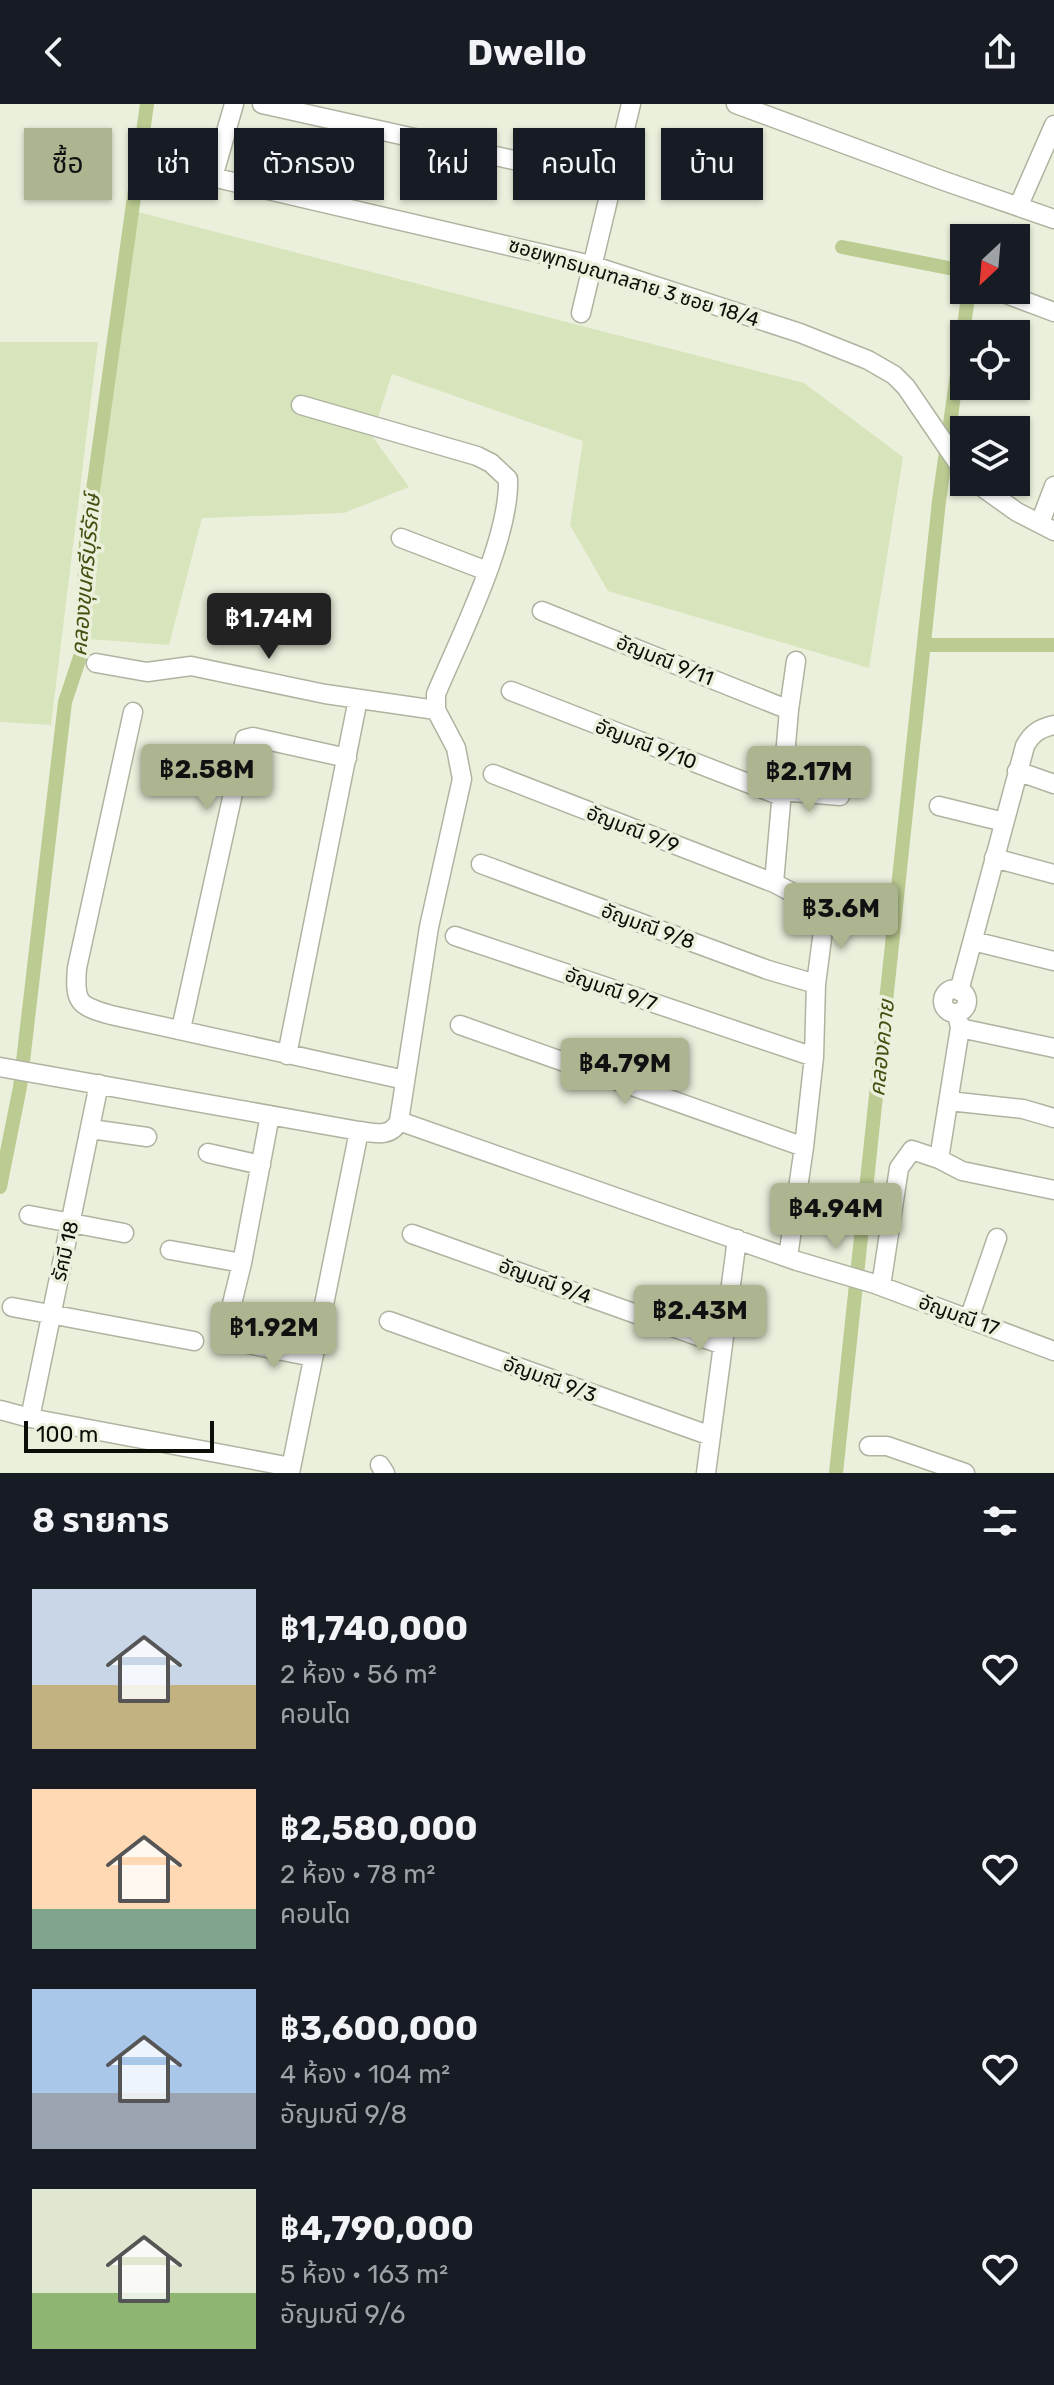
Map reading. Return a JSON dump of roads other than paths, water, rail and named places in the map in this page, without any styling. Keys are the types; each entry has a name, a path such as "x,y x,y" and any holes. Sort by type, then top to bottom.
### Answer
{"street":[{"path":"218,160 234,104"},
{"path":"262,104 513,160"},
{"path":"625,128 631,104"},
{"path":"736,104 1054,219"},
{"path":"1019,205 1054,125"},
{"name":"ซอยพุทธมณฑลสาย 3 ซอย 18/4","path":"218,178 591,265 800,333 868,360 894,375 906,387 950,451"},
{"path":"581,313 607,200"},
{"path":"1030,303 1054,312"},
{"path":"1,1068 359,1131 387,1133 395,1129 399,1121 429,927 462,779 456,748 436,710 436,694 487,571 508,496 508,479 477,456 301,405"},
{"path":"995,496 1047,527 1054,486"},
{"path":"401,538 487,571"},
{"name":"อัญมณี 9/11","path":"542,611 789,710"},
{"path":"774,883 796,661"},
{"path":"96,663 147,672 191,666 358,699 436,710"},
{"name":"อัญมณี 9/10","path":"511,691 782,794 840,796"},
{"path":"287,1055 358,699"},
{"path":"133,712 77,968 75,990 80,1003 88,1008 405,1080"},
{"path":"1054,725 1031,735 1025,746 959,991 949,992 943,1001 958,1020 1054,1048"},
{"path":"181,1029 245,739 253,737 347,758"},
{"path":"1017,771 1054,784"},
{"name":"อัญมณี 9/9","path":"493,774 774,883 803,898 819,910 824,923 816,984"},
{"path":"939,806 1004,822"},
{"path":"994,858 1054,874"},
{"name":"อัญมณี 9/8","path":"481,864 768,970 816,984"},
{"name":"อัญมณี 9/7","path":"455,936 814,1057"},
{"path":"973,941 1054,961"},
{"path":"792,1259 814,1057 816,984"},
{"path":"939,1159 958,1020"},
{"path":"460,1025 804,1147"},
{"name":"รัศมี 18","path":"30,1418 99,1084"},
{"path":"949,1101 1023,1109 1054,1118"},
{"path":"229,1316 270,1115"},
{"name":"อัญมณี 17","path":"399,1121 792,1259 872,1284 1054,1351"},
{"path":"91,1129 147,1137"},
{"path":"0,1410 290,1470 359,1131"},
{"path":"872,1284 899,1168 912,1150 962,1171 1054,1190"},
{"path":"208,1153 261,1165"},
{"path":"29,1215 124,1233"},
{"name":"อัญมณี 9/4","path":"412,1234 723,1345"},
{"path":"969,1319 997,1238"},
{"path":"706,1473 737,1239"},
{"path":"170,1250 242,1263"},
{"path":"12,1307 194,1341"},
{"name":"อัญมณี 9/3","path":"389,1321 711,1436"},
{"path":"243,1343 313,1357"},
{"path":"869,1446 887,1446 965,1473"}],"waterway":[{"name":"คลองขุนศรีบุรีรักษ์","path":"0,1187 20,1087 65,702 82,651 86,540 147,104"},
{"name":"คลองควาย","path":"842,247 950,268"},
{"name":"คลองควาย","path":"836,1473 939,501 967,304"},
{"path":"924,645 1054,645"}]}
